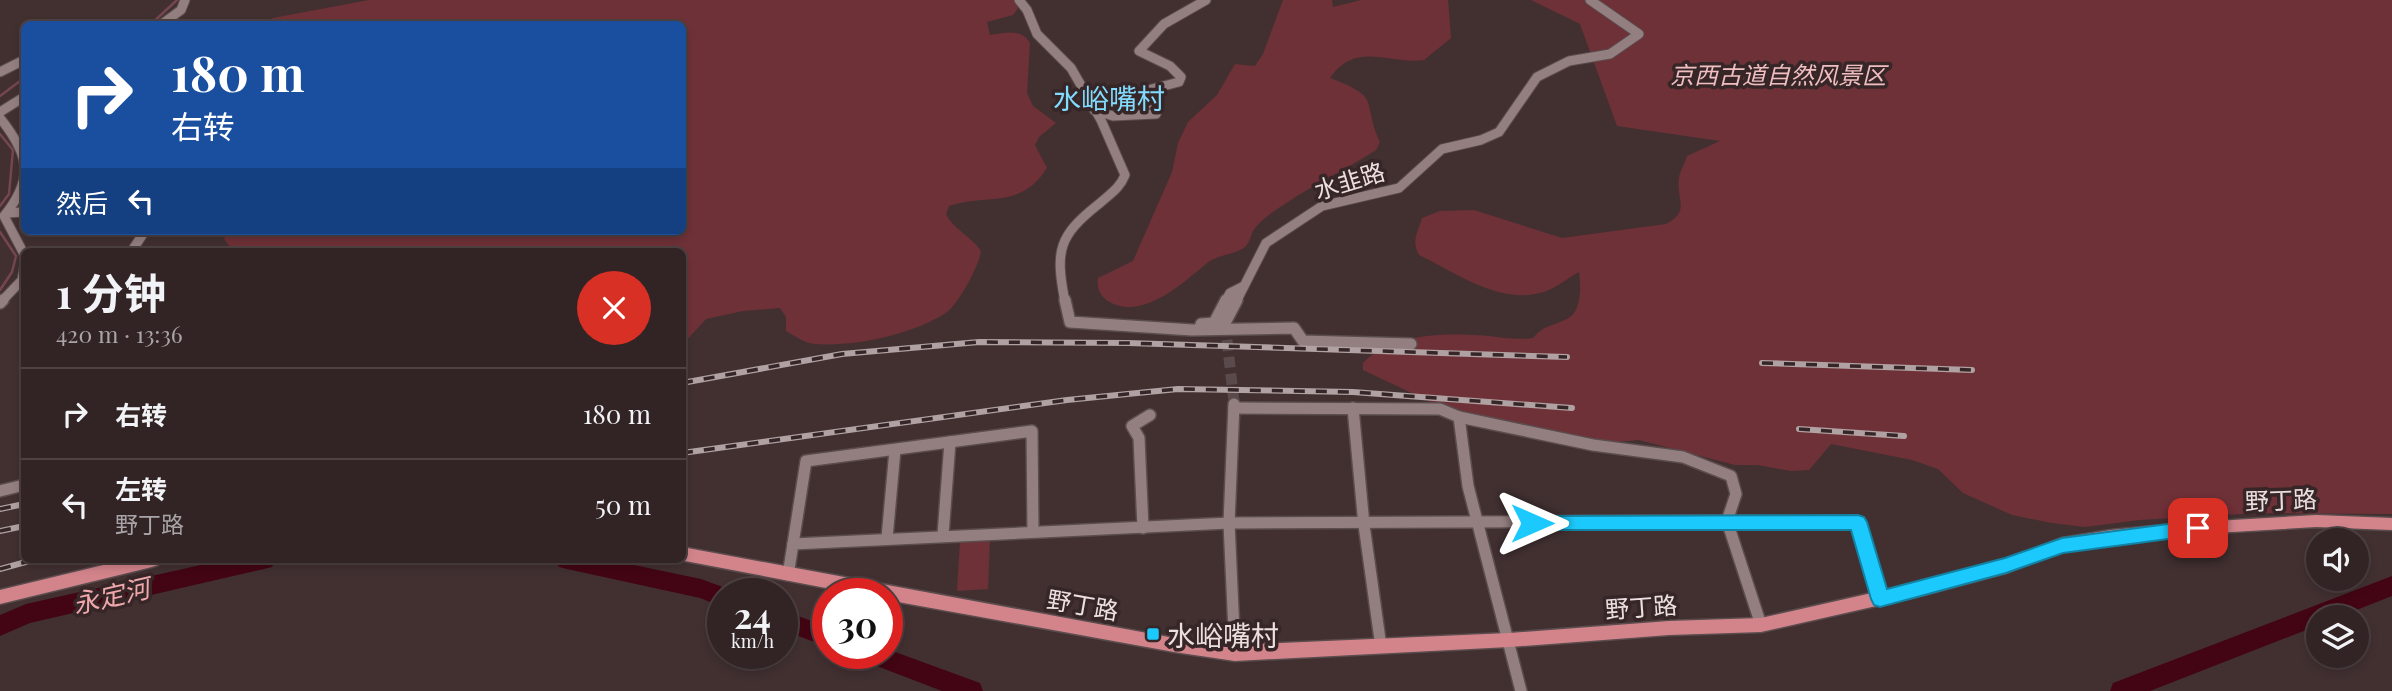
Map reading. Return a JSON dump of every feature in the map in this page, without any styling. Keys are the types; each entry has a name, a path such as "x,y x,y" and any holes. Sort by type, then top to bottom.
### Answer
{"main road":[{"name":"野丁路","path":"903,596 1174,645 1235,653 1509,644 1669,628 1761,625 1880,599 2006,566 2062,545 2111,537 2198,528 2316,521 2392,524"},
{"name":"野丁路","path":"686,555 812,579"},
{"path":"0,597 140,563"}],"street":[{"path":"166,21 181,10 185,0"},
{"path":"1019,0 1027,10 1037,34 1071,68 1118,155 1125,175 1116,190 1073,225 1065,235 1059,281 1070,321 1218,330 1294,328 1303,341 1411,344"},
{"path":"1094,110 1113,116 1156,114 1157,111 1146,95 1148,90 1179,82 1181,77 1168,63 1146,57 1139,51 1164,24 1206,0"},
{"name":"水韭路","path":"1225,323 1266,243 1322,206 1399,187 1443,149 1481,140 1499,132 1537,77 1569,61 1610,54 1639,34 1590,0"},
{"path":"0,72 21,62"},
{"path":"0,112 21,99"},
{"path":"0,118 20,143 21,152"},
{"path":"21,196 4,216 21,248"},
{"path":"7,213 21,212"},
{"path":"0,303 21,281"},
{"path":"1163,327 1214,323 1230,293 1244,286"},
{"path":"1235,653 1229,523 1234,405 1440,409 1459,417 1593,445 1683,457 1731,477 1736,494 1727,521 1761,625"},
{"path":"1353,408 1364,525 1381,647"},
{"path":"1143,528 1139,438 1132,426 1150,415"},
{"path":"1459,417 1468,486 1521,691"},
{"path":"788,575 806,461 1032,431 1033,532"},
{"path":"943,536 950,442"},
{"path":"887,538 895,450"},
{"path":"0,491 21,486"},
{"path":"793,544 1229,523 1364,525 1858,522 1880,599"}],"green space":[{"path":"369,0 1024,0 1013,15 987,22 990,35 1017,33 1030,43 1027,93 1033,106 1056,123 1039,137 1035,145 1047,168 1026,190 1002,198 949,206 946,214 949,219 981,251 977,266 957,301 947,312 934,320 901,333 865,341 815,344 786,331 786,317 780,308 743,311 706,319 686,341 686,248 231,248 224,239 226,235 686,235 686,21 266,21"},
{"path":"1283,0 1332,0 1333,7 1361,0 1448,0 1451,38 1424,60 1362,57 1340,67 1330,78 1358,91 1368,102 1380,142 1376,150 1275,211 1255,228 1245,247 1210,261 1161,298 1134,307 1108,301 1099,291 1098,278 1133,261 1172,172 1178,143 1188,122 1217,95 1235,64 1255,66 1263,54"},
{"name":"京西古道自然风景区","path":"1531,0 2392,0 2392,514 2258,513 2139,520 2085,527 2052,523 2012,515 1963,493 1938,469 1912,460 1831,444 1809,470 1791,471 1757,465 1735,465 1639,440 1604,443 1485,420 1435,404 1363,370 1363,363 1376,353 1405,340 1439,335 1533,338 1545,328 1572,316 1578,305 1579,272 1551,289 1517,295 1482,287 1419,255 1415,241 1422,218 1440,211 1474,210 1562,238 1666,224 1674,219 1680,210 1679,178 1687,156 1720,141 1617,126 1580,24"},
{"path":"990,541 988,589 957,591 960,542"}],"waterway":[{"path":"154,21 177,0"},
{"path":"0,96 21,80"},
{"path":"0,134 13,150 9,194 0,206"},
{"path":"0,232 16,256 12,272 0,290"},
{"name":"永定河","path":"0,626 26,614 251,563"},
{"name":"永定河","path":"581,563 707,591"},
{"name":"永定河","path":"2122,691 2392,586"},
{"name":"永定河","path":"798,626 812,631"},
{"name":"永定河","path":"903,666 971,691"}],"tunnel":[{"path":"1225,323 1234,402"}],"railway":[{"path":"686,382 842,354 979,342 1128,343 1567,357"},
{"path":"1762,363 1972,370"},
{"path":"686,452 1067,400 1178,389 1353,392 1572,408"},
{"path":"1799,429 1904,436"},
{"path":"0,509 21,505"},
{"path":"0,531 21,527"},
{"path":"0,569 22,563"}],"place":[{"name":"水峪嘴村","path":"1153,634"}],"district":[{"name":"水峪嘴村","path":"1109,97"}],"route":[{"path":"1532,523 1858,522 1880,599 2006,566 2062,545 2198,528"}]}
